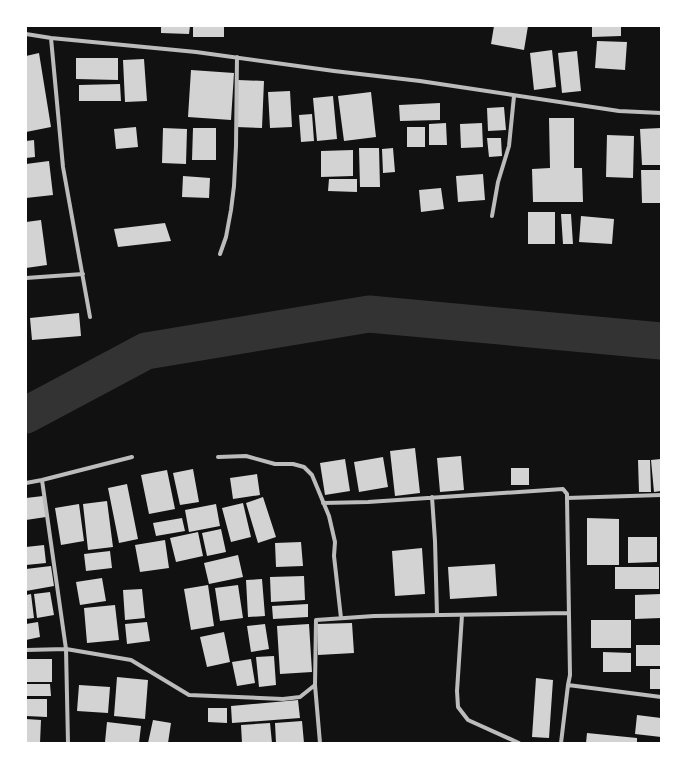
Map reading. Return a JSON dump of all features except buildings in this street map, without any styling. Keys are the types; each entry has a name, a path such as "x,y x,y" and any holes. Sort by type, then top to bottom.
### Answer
{"street":[{"path":"26,34 51,38 196,52 420,81 619,111 661,113"},
{"path":"51,38 63,166 90,317"},
{"path":"220,254 226,237 234,186 237,58"},
{"path":"492,216 498,182 509,146 514,96"},
{"path":"26,278 82,274"},
{"path":"218,457 246,456 275,464 293,464 304,467 312,474 329,516 335,542 334,556 341,618"},
{"path":"26,483 132,457"},
{"path":"42,480 66,649 68,743"},
{"path":"323,503 368,502 563,489 567,494 570,676 562,743"},
{"path":"567,498 661,495"},
{"path":"432,497 437,615"},
{"path":"320,743 314,685 316,620 374,616 568,613"},
{"path":"462,615 457,691 458,707 468,720 519,743"},
{"path":"26,650 66,649 131,660 189,695 284,699 300,697 314,685"},
{"path":"568,685 661,697"}],"waterway":[{"path":"26,415 146,351 369,314 661,341"}]}
